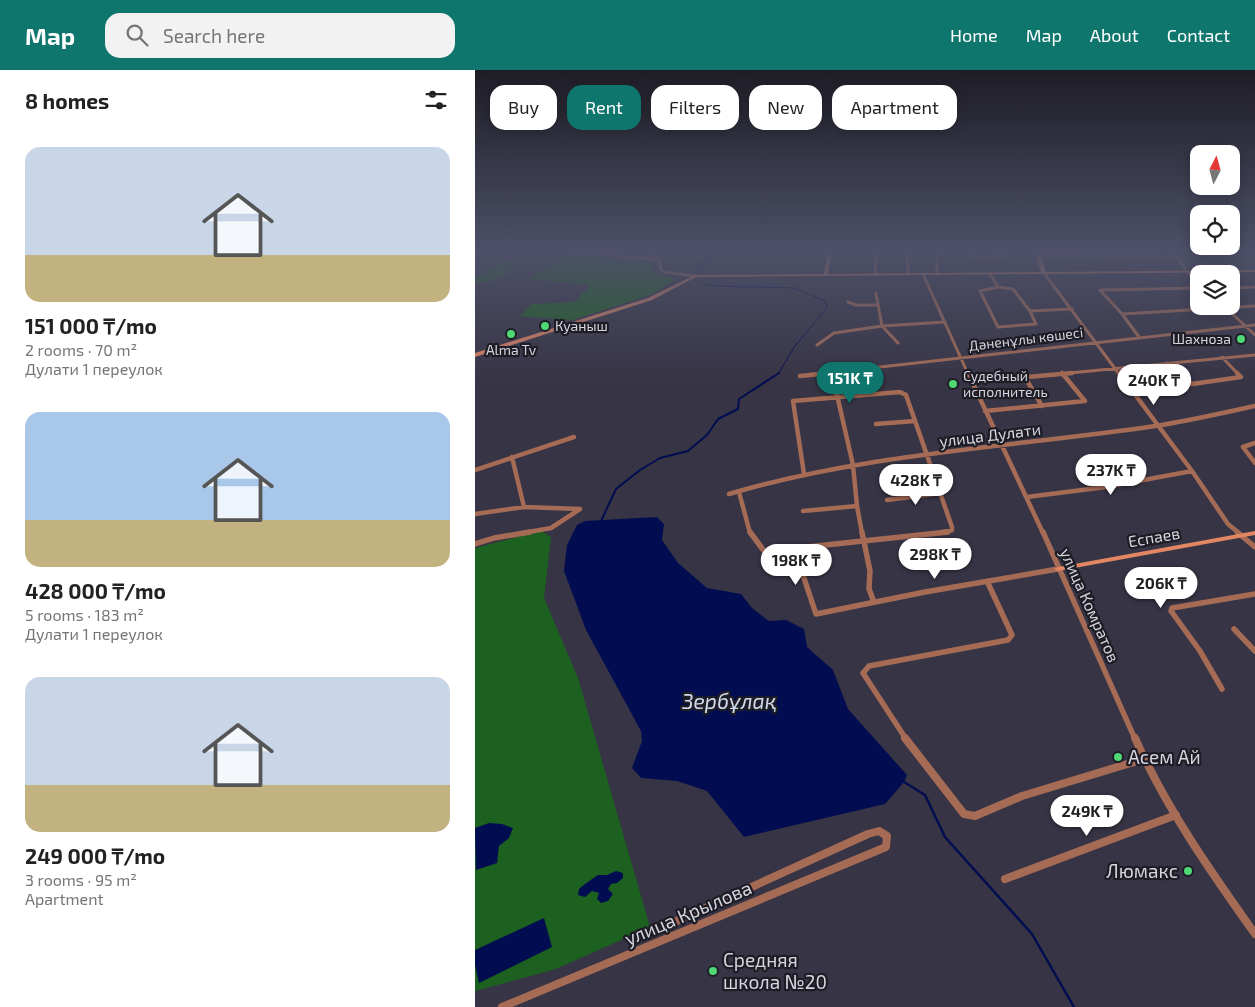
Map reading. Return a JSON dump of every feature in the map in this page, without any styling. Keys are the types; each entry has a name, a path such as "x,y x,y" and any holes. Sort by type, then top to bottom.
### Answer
{"main road":[{"path":"475,355 658,295"},
{"name":"Еспаев","path":"1058,569 1255,533"}],"street":[{"path":"876,295 882,326 898,343"},
{"name":"улица Комратов","path":"932,295 1001,446 1027,497 1144,759 1205,864 1255,934"},
{"path":"982,295 998,327 1036,324 1030,311 1017,295"},
{"path":"1061,295 1093,342 1192,471 1228,524 1255,547"},
{"path":"1104,295 1122,314 1139,337"},
{"path":"848,302 855,305 877,305"},
{"path":"1240,307 1255,306"},
{"path":"1030,311 1072,309"},
{"path":"1122,314 1190,310"},
{"path":"1233,315 1255,335"},
{"path":"817,345 834,333 882,326 945,322"},
{"name":"Дәненұлы көшесі","path":"800,376 1255,324"},
{"path":"1043,406 1026,379 1027,377 1113,367 1255,355"},
{"path":"1167,362 1193,384 1241,377 1222,357"},
{"path":"832,373 853,465 857,506 870,571 869,589 875,602"},
{"path":"985,411 1085,401 1062,374"},
{"path":"803,474 791,402 796,400 895,392 906,395 953,527 952,530 947,532 797,548 795,551 816,614 1058,569"},
{"name":"улица Дулати","path":"729,494 803,474 853,465 1157,426 1255,406"},
{"path":"876,424 915,421"},
{"path":"475,470 574,437"},
{"path":"1255,443 1243,447 1255,463"},
{"path":"512,457 525,507"},
{"path":"1027,497 1106,487 1192,471"},
{"path":"739,492 750,533 764,551"},
{"path":"887,500 941,494"},
{"path":"803,511 857,506"},
{"path":"475,514 525,507 581,508 551,528 494,538 475,544"},
{"path":"987,581 1012,635 1009,640 869,666 863,673 902,734 964,814 975,816 1021,796 1144,759"},
{"path":"1222,689 1200,651 1171,611 1171,608 1255,594"},
{"path":"1234,629 1255,651"},
{"path":"1005,879 1177,815"},
{"name":"улица Крылова","path":"502,1007 886,847 887,836 879,831 868,834 668,925"}],"green space":[{"path":"581,295 651,295 572,320 520,316 531,304 574,302"},
{"path":"541,531 551,537 544,598 578,678 650,927 556,969 475,991 475,548"}],"water":[{"name":"Зербұлақ","path":"657,517 664,524 662,540 678,563 707,588 741,594 752,608 769,621 786,620 804,629 807,647 833,670 848,709 907,775 904,782 885,804 744,837 707,791 677,781 641,778 632,768 642,741 641,731 586,630 564,571 567,545 577,525 585,521"},
{"path":"489,823 502,824 513,828 509,838 499,846 497,863 476,870 475,828"},
{"path":"616,871 623,873 623,878 617,883 611,884 608,889 613,894 608,901 601,903 597,899 599,893 592,891 585,897 578,895 579,889 598,875 607,875"},
{"path":"544,918 552,947 479,983 475,965 475,950"}],"waterway":[{"path":"778,373 795,346 827,308 825,301 810,295"},
{"path":"601,521 616,489 640,470 660,458 688,451 707,435 718,419 738,409 739,399 778,373"},
{"path":"904,782 925,795 945,837 1032,934 1074,1007"}],"place":[{"name":"Куаныш","path":"545,326"},
{"name":"Alma Tv","path":"511,334"},
{"name":"Шахноза","path":"1241,339"},
{"name":"Судебный исполнитель","path":"953,384"},
{"name":"Асем Ай","path":"1118,757"},
{"name":"Люмакс","path":"1188,871"},
{"name":"Средняя школа №20","path":"713,971"}]}
